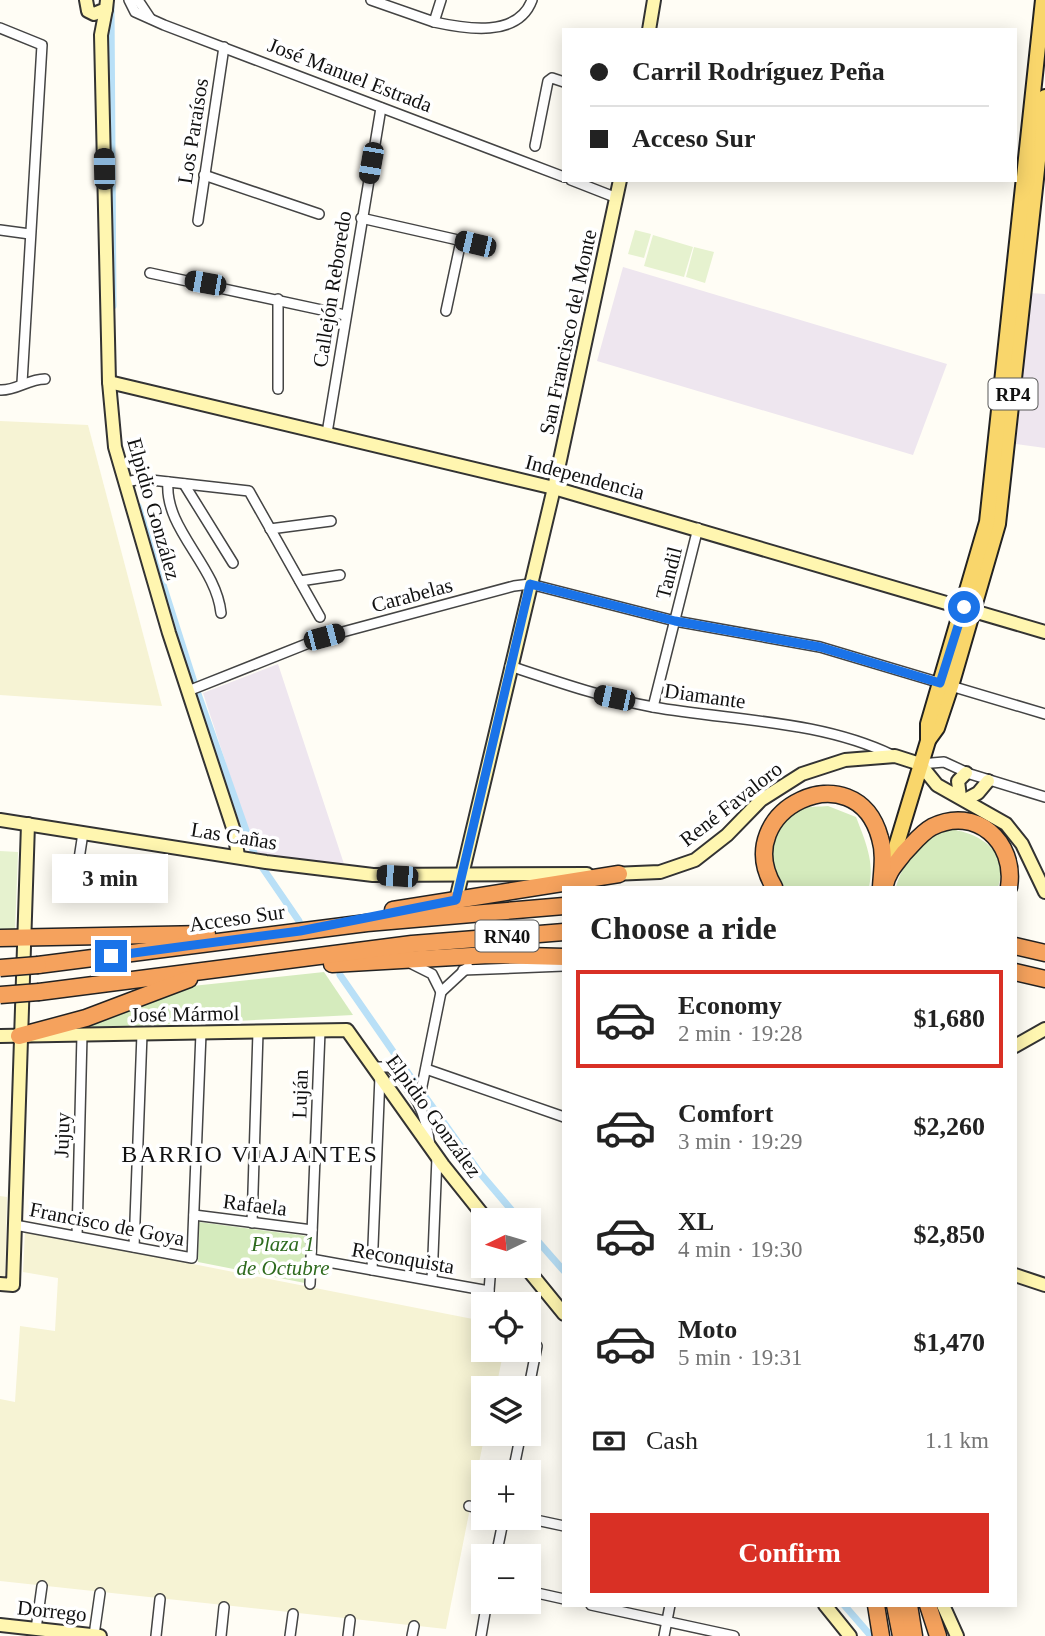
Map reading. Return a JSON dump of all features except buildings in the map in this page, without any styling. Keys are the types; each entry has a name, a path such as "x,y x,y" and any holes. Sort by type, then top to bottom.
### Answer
{"highway":[{"path":"774,886 765,862 764,844 769,828 781,814 800,800 831,793 857,802 877,827 883,855 884,882"},
{"path":"884,882 930,828 958,820 976,823 998,839 1008,857 1009,886"},
{"path":"0,938 131,938 303,930 456,900 619,874"},
{"name":"Acceso Sur","path":"0,968 303,930 477,911 562,906"},
{"name":"RN40","path":"0,995 437,941 562,932"},
{"path":"1017,946 1045,953"},
{"path":"253,964 489,955 562,957"},
{"path":"19,1036 86,1018 160,988 232,966"},
{"path":"1017,972 1045,979"},
{"path":"876,1607 881,1636"},
{"path":"895,1607 901,1636"},
{"path":"909,1607 914,1636"},
{"path":"929,1607 937,1636"}],"main road":[{"name":"RP4","path":"884,882 928,741 928,723 946,685 969,608 983,540 994,472 1043,0"},
{"name":"RP4","path":"969,608 991,553 1002,497 1045,97"}],"street":[{"name":"José Manuel Estrada","path":"129,0 135,12 151,19 562,176"},
{"path":"138,0 151,19"},
{"path":"371,0 454,27 511,25 525,15 532,0"},
{"path":"434,22 441,0"},
{"path":"649,28 654,0"},
{"path":"86,4 101,13 107,5"},
{"name":"Elpidio González","path":"86,4 101,35"},
{"name":"Elpidio González","path":"107,5 101,35 109,382 115,447 188,691 234,831 238,856"},
{"path":"0,28 42,46 22,383"},
{"name":"Los Paraísos","path":"198,221 224,47"},
{"path":"535,146 548,81 552,78 562,81"},
{"name":"Callejón Reboredo","path":"327,433 381,108"},
{"path":"204,175 319,214"},
{"path":"576,182 617,198"},
{"name":"San Francisco del Monte","path":"456,900 554,488 620,182"},
{"path":"361,218 489,247"},
{"path":"0,230 30,234"},
{"path":"446,310 461,241"},
{"path":"150,273 345,314"},
{"path":"278,299 278,389"},
{"path":"0,390 12,390 22,383 45,379"},
{"name":"Independencia","path":"109,382 554,488 698,528 1045,632"},
{"path":"125,482 142,479 249,491 320,617"},
{"path":"168,482 168,504 217,589 221,613"},
{"path":"184,484 233,563"},
{"path":"270,529 331,521"},
{"name":"Tandil","path":"653,707 698,528"},
{"path":"300,581 340,575"},
{"path":"530,584 675,621 820,647 1045,714"},
{"name":"Carabelas","path":"188,691 324,637 530,584"},
{"name":"Diamante","path":"510,666 594,694 653,707 813,730 863,743 895,756"},
{"name":"René Favaloro","path":"462,874 660,872 695,860 727,835 761,800 802,774 845,760 895,756 920,764 933,782 995,815 1015,834 1045,892"},
{"path":"920,764 941,761 966,773 1045,797"},
{"path":"966,773 958,781 963,798 978,793 988,780"},
{"name":"Las Cañas","path":"0,820 266,862 397,876 462,874"},
{"path":"7,1284 15,1225 22,936 28,824"},
{"path":"77,872 83,833"},
{"path":"415,1095 421,1091 441,992 463,970 489,955"},
{"path":"394,960 428,971 441,992"},
{"path":"463,970 562,966"},
{"path":"1017,1045 1045,1029"},
{"name":"José Mármol","path":"0,1035 347,1030 351,1033"},
{"name":"Luján","path":"310,1284 320,1031"},
{"path":"194,1215 201,1032"},
{"path":"252,1223 258,1032"},
{"name":"Elpidio González","path":"351,1033 434,1152 478,1208"},
{"path":"134,1247 142,1034"},
{"name":"Jujuy","path":"76,1236 82,1035"},
{"path":"372,1270 377,1071 390,1067 415,1095 427,1122 434,1152 432,1280"},
{"path":"426,1069 562,1116"},
{"name":"Rafaela","path":"194,1215 312,1230"},
{"name":"Francisco de Goya","path":"15,1225 192,1258 194,1215"},
{"name":"Reconquista","path":"311,1259 489,1291"},
{"path":"1017,1276 1045,1285"},
{"path":"489,1291 490,1278"},
{"path":"535,1278 562,1312"},
{"path":"541,1520 562,1523"},
{"path":"36,1629 42,1586"},
{"path":"94,1635 100,1593"},
{"path":"541,1594 562,1599"},
{"path":"156,1636 160,1600"},
{"path":"221,1636 224,1606"},
{"path":"600,1607 733,1636"},
{"path":"664,1636 670,1607"},
{"path":"827,1607 850,1636"},
{"path":"944,1607 957,1636"},
{"path":"290,1636 293,1614"},
{"path":"481,1636 485,1614"},
{"path":"348,1636 351,1620"},
{"name":"Dorrego","path":"0,1625 100,1636"}],"shaded area":[{"path":"623,267 947,364 913,455 597,361"},
{"path":"1030,293 1045,294 1045,448 1016,444"},
{"path":"0,421 88,425 162,706 0,695"},
{"path":"278,664 346,870 266,860 254,849 203,693"},
{"path":"0,1196 7,1197 5,1280 0,1280"},
{"path":"25,1231 471,1319 471,1362 501,1362 498,1376 471,1376 471,1446 482,1446 480,1460 471,1460 471,1503 446,1629 0,1581 0,1399 15,1402 20,1326 55,1331 58,1278 23,1272"}],"green space":[{"path":"635,230 651,234 644,258 628,254"},
{"path":"653,235 693,247 684,277 644,266"},
{"path":"694,247 714,252 705,283 686,277"},
{"path":"828,806 856,817 870,860 869,886 783,886 778,877 773,855 776,833 790,815 811,807"},
{"path":"948,829 959,831 980,839 989,846 1000,863 998,886 896,886 903,869 915,852"},
{"path":"0,851 18,852 15,931 0,931"},
{"path":"324,972 353,1015 60,1030 183,987"},
{"name":"Plaza 1 de Octubre","path":"199,1222 307,1236 305,1283 198,1262"}],"waterway":[{"path":"111,6 113,306"},
{"path":"138,506 194,682"},
{"path":"198,694 254,853"},
{"path":"262,867 299,921"},
{"path":"340,975 417,1086"},
{"path":"424,1095 480,1173 510,1208"},
{"path":"541,1245 562,1269"},
{"path":"846,1607 871,1636"}],"district":[{"name":"BARRIO VIAJANTES","path":"250,1154"}],"route":[{"path":"111,956 300,931 456,900 530,584 675,621 820,647 940,683 964,607"}]}
